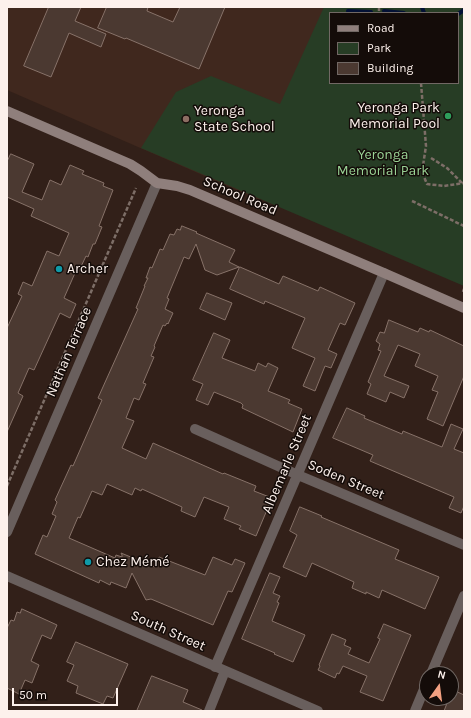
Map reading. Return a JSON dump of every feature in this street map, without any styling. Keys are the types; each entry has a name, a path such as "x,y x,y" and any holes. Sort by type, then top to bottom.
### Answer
{"street":[{"name":"School Road","path":"7,110 130,164 157,183 177,186 190,190 464,308"},
{"name":"Nathan Terrace","path":"7,532 157,183"},
{"name":"Albemarle Street","path":"215,667 384,273"},
{"name":"Soden Street","path":"195,429 464,546"},
{"name":"South Street","path":"7,576 318,711"},
{"path":"434,666 464,596"},
{"path":"209,711 225,671"},
{"path":"415,711 419,701"}],"path":[{"path":"421,84 426,146 422,172 427,184 444,186 463,183"},
{"path":"431,158 447,168 463,183"},
{"path":"7,486 136,188"},
{"path":"412,201 464,226"}],"shaded area":[{"name":"Yeronga State School","path":"7,7 348,7 329,12 329,16 260,200 7,90"}],"green space":[{"name":"Yeronga Memorial Park","path":"324,7 464,7 464,286 141,148 176,92 211,76 280,104"}],"building":[{"path":"49,7 81,7 75,21 106,34 101,47 69,33 51,77 24,66"},
{"path":"107,7 148,7 147,11 173,22 180,7 225,7 199,69 126,38 125,39 98,28"},
{"path":"11,154 34,164 22,192 42,200 50,180 61,185 70,165 84,171 82,174 104,183 103,186 113,190 99,226 102,227 95,244 93,244 88,257 86,256 78,273 75,273 64,298 76,304 70,318 60,313 34,370 29,368 18,393 23,396 7,432 7,328 22,296 18,294 23,282 32,286 47,251 59,256 69,233 31,216 34,209 7,197 7,162"},
{"path":"182,226 235,250 229,262 239,267 217,275 205,270 196,244 189,259 184,257 167,298 169,299 165,309 173,313 168,324 167,323 165,326 163,325 154,346 155,347 151,356 154,357 143,383 146,384 139,400 134,398 126,418 134,421 122,448 146,459 153,443 223,474 224,473 256,486 254,491 272,498 256,536 239,529 241,526 224,519 229,507 204,497 195,517 181,511 182,507 142,489 141,491 135,488 132,495 107,484 102,495 92,491 69,538 115,558 116,555 122,557 121,553 155,567 159,557 205,575 213,557 232,565 235,559 245,563 232,592 228,591 213,625 151,599 146,600 132,573 126,588 111,582 110,585 100,580 99,583 35,554 43,535 47,537 56,516 52,514 57,502 55,500 71,465 73,466 102,400 98,398 138,309 136,308 148,278 146,278 150,267 152,268 160,249 163,250 170,234 174,235 177,229 180,230"},
{"path":"240,267 279,284 283,276 318,291 320,287 355,303 345,325 340,323 328,350 337,354 331,368 325,366 315,391 303,386 315,358 292,348 305,318 265,301 264,304 230,289"},
{"path":"207,293 232,303 225,320 200,309"},
{"path":"389,320 418,332 420,328 429,332 430,330 464,346 464,376 443,426 427,419 438,392 432,390 438,376 415,366 420,354 398,345 384,376 409,386 404,398 390,392 386,402 367,394 371,384 368,382 381,351 378,350 380,344 376,341 380,332 384,333"},
{"path":"214,333 230,340 222,358 255,371 258,363 266,367 268,363 278,368 268,391 290,400 288,403 302,409 293,432 242,408 243,405 241,403 214,392 208,405 196,400 203,384 193,380"},
{"path":"347,408 365,416 364,418 402,434 403,431 442,447 451,424 463,429 454,449 464,453 464,506 461,513 449,508 454,497 370,461 373,455 333,438"},
{"path":"300,507 399,550 395,559 439,577 425,609 382,590 379,598 366,592 366,594 352,588 354,582 312,563 306,577 283,567 297,535 290,531"},
{"path":"270,573 280,577 273,593 280,596 272,621 305,635 293,662 242,639"},
{"path":"22,609 57,625 51,639 42,635 31,661 39,665 32,683 25,680 19,694 7,688 7,628 11,620 14,621 17,612 20,613"},
{"path":"384,624 411,635 383,701 360,692 367,676 343,666 335,678 318,670 332,634 346,640 344,645 351,648 348,654 369,663 380,639 378,638"},
{"path":"76,642 128,664 113,698 107,696 103,704 76,693 78,686 67,681 74,665 67,662"},
{"path":"152,676 188,690 183,702 202,711 137,711"},
{"path":"459,693 464,695 464,711 444,711 446,706 459,706"}],"waterway":[{"path":"422,7 424,12"},
{"path":"459,13 464,10"},
{"path":"348,11 371,12"},
{"path":"384,11 394,12"}],"place":[{"name":"Yeronga Park Memorial Pool","path":"448,116"},
{"name":"Yeronga State School","path":"186,119"},
{"name":"Archer","path":"59,269"},
{"name":"Chez Mémé","path":"88,562"}]}
